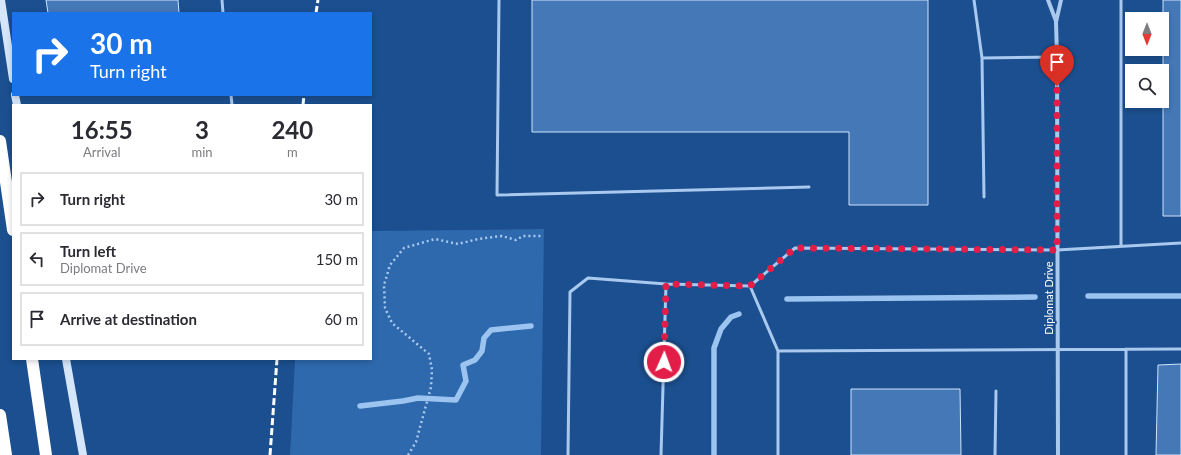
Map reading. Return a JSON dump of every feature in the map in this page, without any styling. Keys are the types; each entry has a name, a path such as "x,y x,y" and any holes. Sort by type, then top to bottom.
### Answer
{"highway":[{"path":"0,141 12,223"},
{"path":"32,360 46,455"},
{"path":"0,415 6,455"}],"main road":[{"path":"1,0 12,72"},
{"path":"66,360 82,455"}],"street":[{"name":"Diplomat Drive","path":"1048,0 1056,22"},
{"name":"Diplomat Drive","path":"1058,455 1058,57 1056,22 1061,0"}],"lane":[{"path":"222,0 223,12"},
{"path":"499,0 497,195 810,187"},
{"path":"974,0 982,58 984,197"},
{"path":"1121,0 1121,245"},
{"path":"982,58 1058,57"},
{"path":"568,455 570,292 588,278 666,284 750,286 795,248 1057,250 1121,245 1181,243"},
{"path":"661,455 666,284"},
{"path":"750,286 778,351 778,455"},
{"path":"1126,349 1126,455"},
{"path":"778,351 1181,349"},
{"path":"995,455 996,391"}],"path":[{"path":"408,455 416,442 431,387 432,370 429,354 392,323 385,308 384,285 390,265 404,248 435,239 458,244 478,239 502,236 516,240 523,236 543,236"}],"shaded area":[{"path":"544,229 541,455 290,455 295,360 372,360 372,231"}],"building":[{"path":"46,0 178,0 179,12 48,12"},
{"path":"532,0 928,0 928,205 849,205 849,132 532,132"},
{"path":"1163,0 1181,0 1181,216 1163,216 1163,108 1169,108 1169,64 1163,64 1163,56 1169,56 1169,12 1163,12"},
{"path":"1181,364 1181,455 1156,455 1158,365"},
{"path":"851,389 960,389 961,455 851,455"}],"waterway":[{"path":"1088,296 1181,296"},
{"path":"787,299 1035,297"},
{"path":"714,455 714,348 721,329 731,317 739,314"},
{"path":"360,406 418,398 456,400 466,381 463,365 475,360 482,351 484,338 491,330 531,326"}],"railway":[{"path":"316,12 318,0"},
{"path":"303,104 304,96"},
{"path":"270,455 277,360"}],"route":[{"path":"664,362 666,284 750,286 795,248 1057,250 1057,86"}]}
